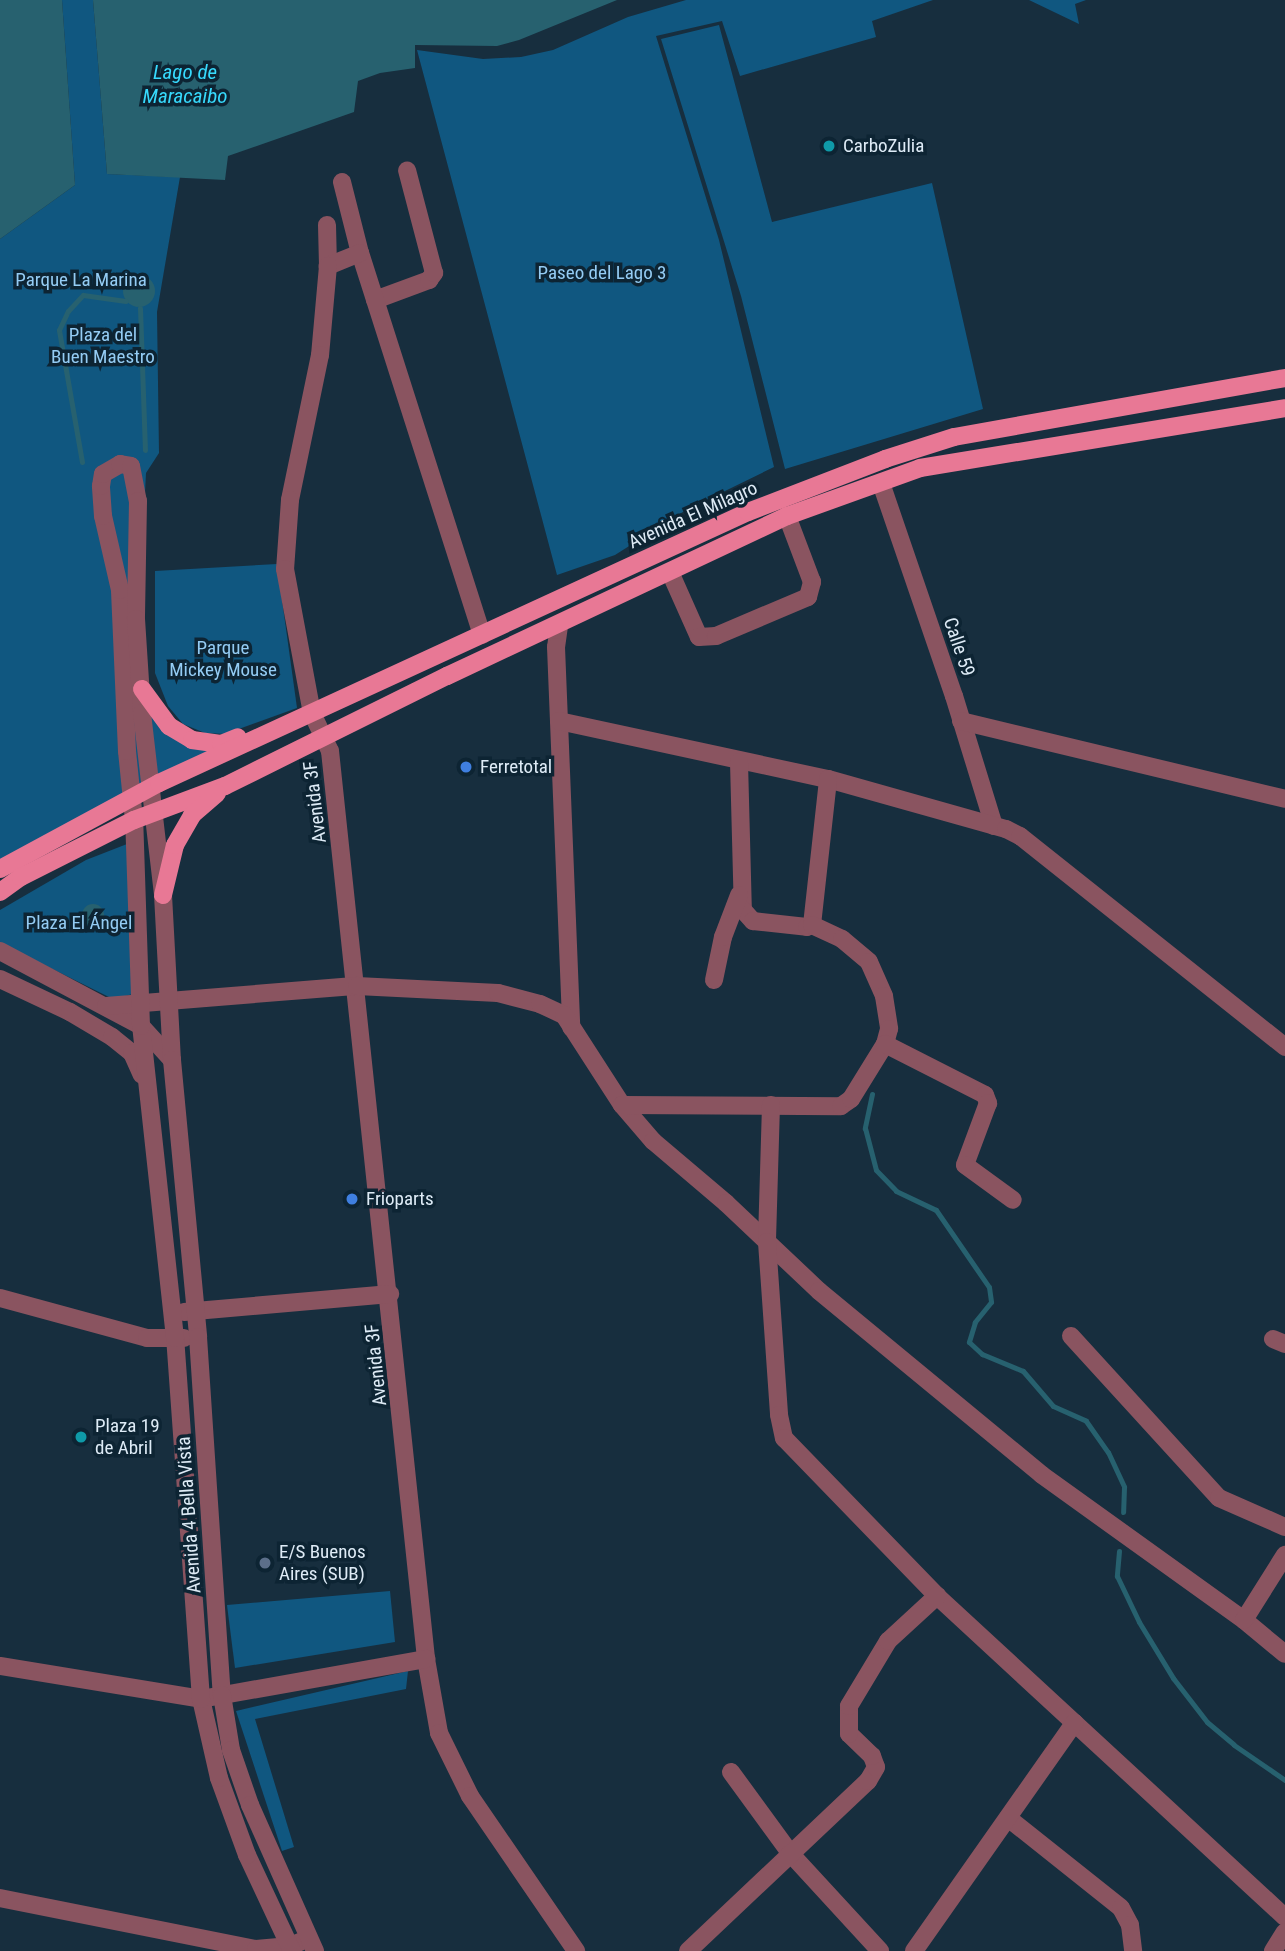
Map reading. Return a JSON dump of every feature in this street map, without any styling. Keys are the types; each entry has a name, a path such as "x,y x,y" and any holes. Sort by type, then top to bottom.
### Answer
{"main road":[{"name":"Avenida El Milagro","path":"0,869 150,787 748,512 885,459 954,437 1285,378"},
{"name":"Avenida El Milagro","path":"0,892 21,877 134,820 225,786 787,516 920,468 1285,408"},
{"path":"142,689 169,726 192,740 221,744 270,724 285,726"},
{"path":"163,895 175,845 192,815 225,786"}],"street":[{"path":"375,300 429,280 434,273 407,170"},
{"path":"342,182 360,253 482,635"},
{"path":"312,713 285,558 290,500 320,355 328,266 327,225"},
{"path":"328,266 360,253"},
{"name":"Avenida 4 Bella Vista","path":"291,1949 247,1855 219,1779 201,1699 175,1338 141,1026 134,820 120,590 103,516 101,486 103,474 120,464 131,466 137,489 136,619 150,787 163,895 172,1060 196,1311 222,1695 231,1751 250,1805 312,1944"},
{"name":"Calle 59","path":"881,483 994,826"},
{"path":"670,572 699,637 716,636 808,597 812,582 787,516"},
{"path":"559,625 556,647 571,1028"},
{"name":"Avenida 3F","path":"312,713 330,751 390,1294 426,1659 439,1733 470,1796 576,1951"},
{"path":"961,720 1285,799"},
{"path":"559,721 739,762 828,779 994,826 1020,836 1285,1047"},
{"path":"622,1105 847,1104 885,1044 889,1029 884,996 869,962 842,939 812,925 807,927 753,921 743,910 739,762"},
{"path":"812,925 828,779"},
{"path":"714,980 723,937 742,889"},
{"path":"0,951 141,1026 172,1060"},
{"name":"Avenida 4 Bella Vista","path":"0,979 70,1012 112,1037 132,1053 147,1084"},
{"path":"106,1006 356,986 498,993 540,1004 564,1016 622,1105 653,1141 819,1291 1042,1475 1244,1620 1285,1654"},
{"path":"885,1044 985,1095 988,1103 965,1165 1013,1200"},
{"path":"771,1105 767,1242 779,1415 784,1438 937,1596 1285,1917"},
{"path":"172,1313 390,1294"},
{"path":"0,1298 147,1338 198,1337"},
{"path":"1071,1336 1219,1498 1285,1527"},
{"path":"1244,1620 1285,1555"},
{"path":"688,1951 868,1781 876,1767 872,1756 849,1734 849,1706 888,1641 937,1596"},
{"path":"0,1666 201,1699 426,1659"},
{"path":"914,1951 1074,1723"},
{"path":"731,1772 790,1853 880,1951"},
{"path":"1008,1818 1121,1908 1130,1925 1133,1951"},
{"path":"0,1898 256,1949 291,1949 312,1944"},
{"path":"1273,1951 1285,1932"}],"green space":[{"name":"Parque La Marina","path":"62,0 93,0 107,174 180,177 157,312 159,453 146,473 142,553 146,682 160,706 209,751 0,864 0,239 75,185"},
{"name":"Paseo del Lago 3","path":"686,0 933,0 872,21 876,37 740,76 722,21 656,36 719,240 774,467 686,510 615,555 557,575 417,50 483,59 521,57 553,50 628,17"},
{"path":"1029,0 1086,0 1075,4 1079,24"},
{"path":"719,25 772,222 932,183 983,409 785,469 741,296 661,39"},
{"name":"Parque Mickey Mouse","path":"277,564 297,708 225,734 205,733 183,724 168,706 155,673 155,571"},
{"name":"Plaza El Ángel","path":"127,844 133,994 113,999 0,943 0,910 86,860"},
{"path":"390,1591 395,1642 235,1668 227,1605"},
{"path":"408,1671 406,1689 255,1719 294,1847 282,1851 236,1711"}],"water":[{"path":"0,0 62,0 75,185 0,239"},
{"name":"Lago de Maracaibo","path":"93,0 617,0 519,40 497,46 415,45 415,68 380,73 358,81 354,112 228,156 225,180 107,174"},
{"path":"139,275 151,279 155,291 151,303 139,307 127,303 123,291 127,279"},
{"path":"93,904 103,911 104,915 97,925 93,926 83,919 82,915 89,905"}],"waterway":[{"path":"82,462 59,330 68,311 83,295 126,301"},
{"path":"140,308 145,450"},
{"path":"872,1094 865,1128 876,1170 896,1191 936,1210 989,1287 991,1302 975,1322 969,1342 982,1354 1023,1371 1053,1406 1086,1421 1108,1452 1124,1487 1123,1512"},
{"path":"1119,1551 1117,1576 1139,1622 1173,1678 1207,1722 1234,1745 1285,1780"}],"place":[{"name":"CarboZulia","path":"829,146"},
{"name":"Ferretotal","path":"466,767"},
{"name":"Frioparts","path":"352,1199"},
{"name":"Plaza 19 de Abril","path":"81,1437"},
{"name":"E/S Buenos Aires (SUB)","path":"265,1563"}],"park label":[{"name":"Plaza del Buen Maestro","path":"103,346"}]}
